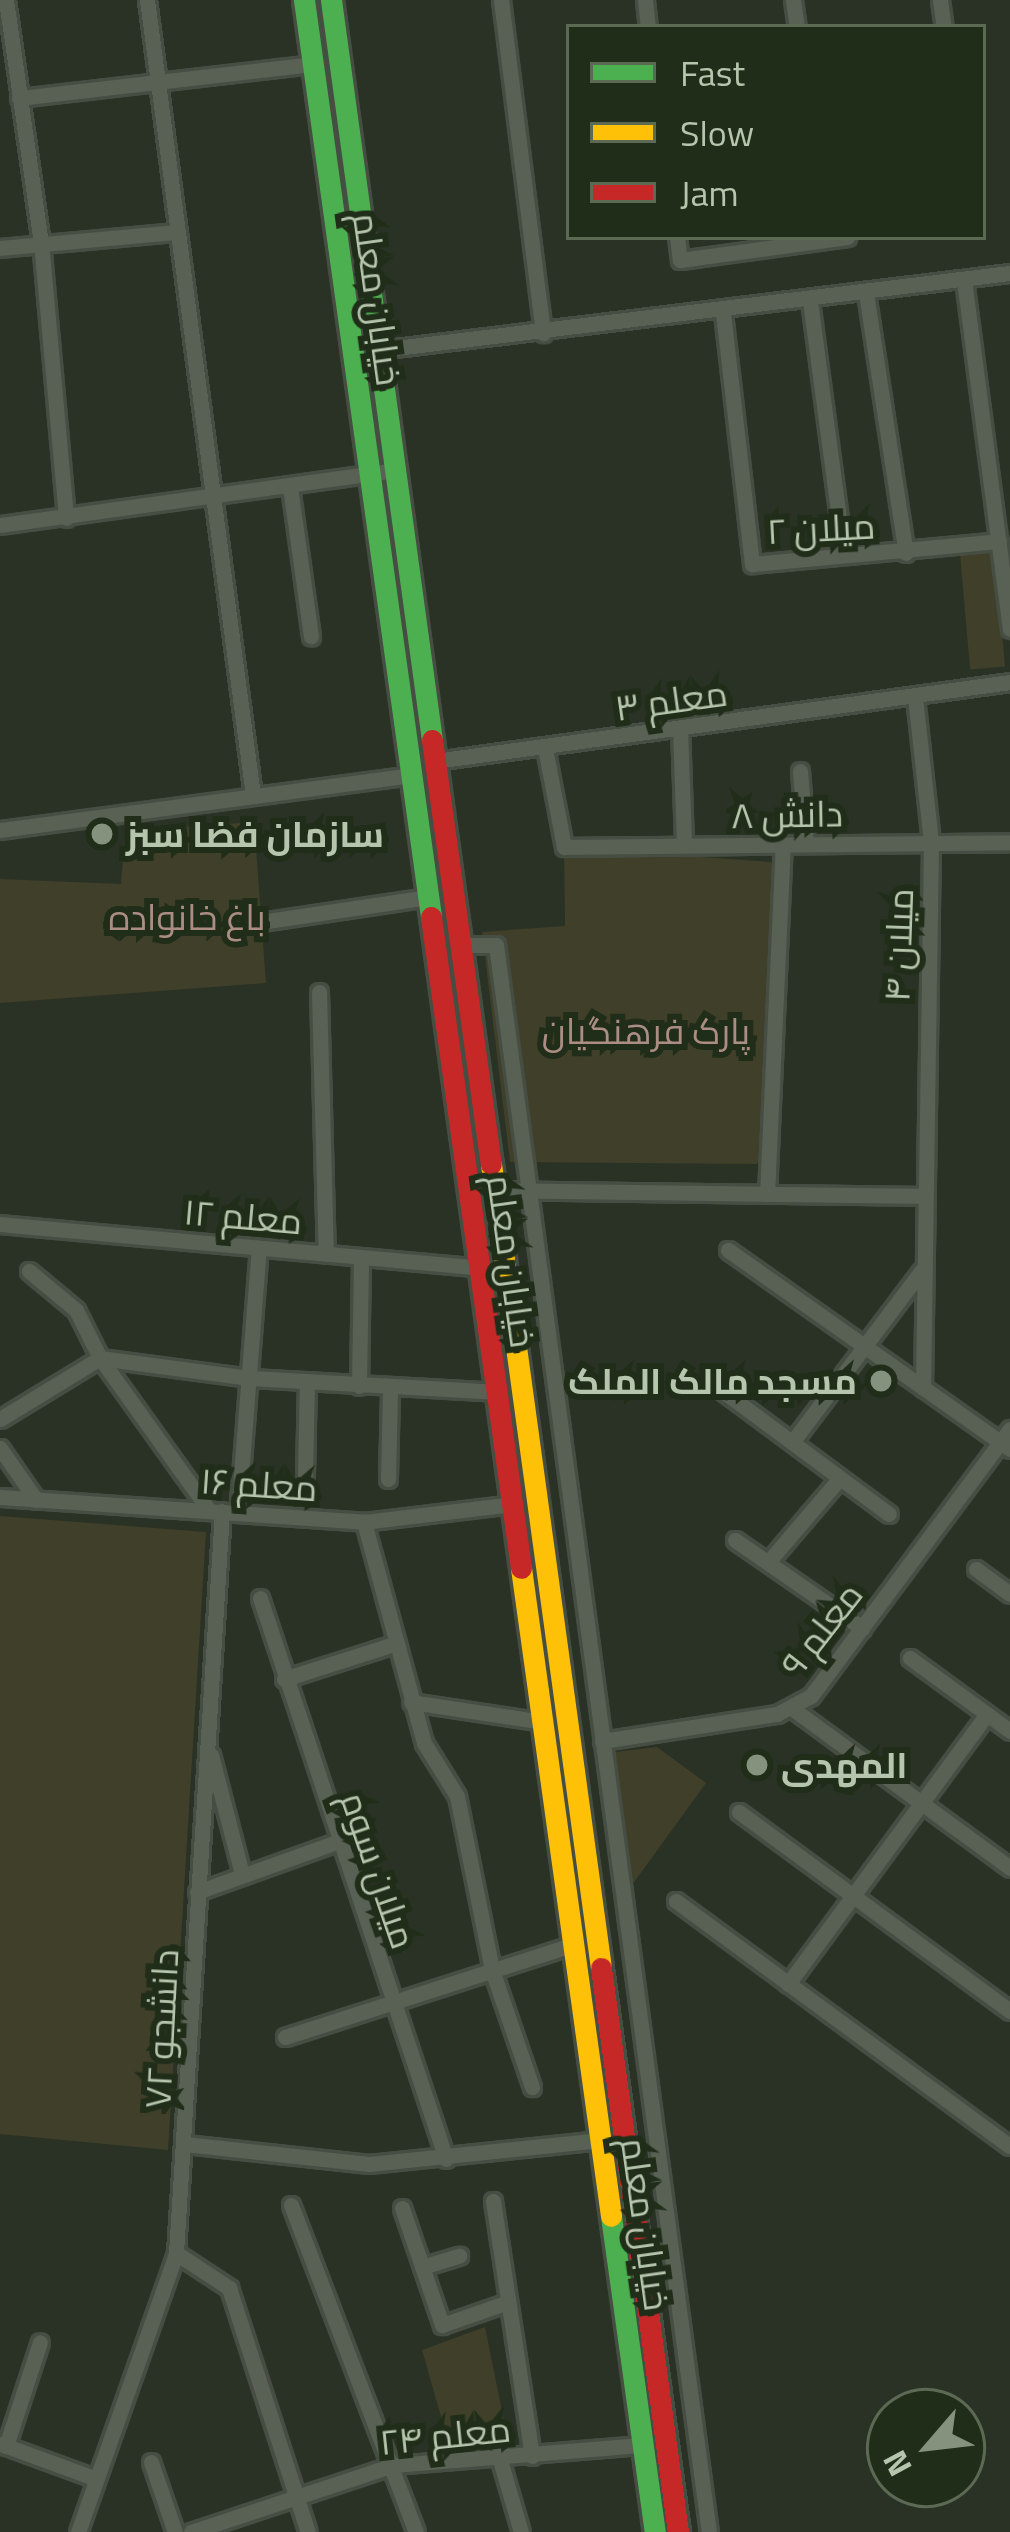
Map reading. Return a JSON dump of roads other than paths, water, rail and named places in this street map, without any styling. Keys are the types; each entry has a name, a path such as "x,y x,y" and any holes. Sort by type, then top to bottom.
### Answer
{"main road":[{"name":"خیابان معلم","path":"304,0 574,1944 597,2029 640,2258 678,2532"},
{"name":"خیابان معلم","path":"331,0 587,1870 601,2140 655,2532"}],"street":[{"path":"6,0 41,242 66,518"},
{"path":"147,0 253,796"},
{"path":"501,0 543,333"},
{"path":"19,98 155,86 313,64"},
{"path":"0,248 175,232"},
{"path":"677,240 680,260 825,240"},
{"path":"379,350 723,313 1010,273"},
{"path":"964,280 1010,628"},
{"path":"866,293 905,553"},
{"path":"810,301 844,555"},
{"name":"میلان ۲","path":"723,313 752,564 999,541"},
{"path":"0,525 395,470"},
{"path":"290,487 311,637"},
{"name":"معلم ۳","path":"435,761 1010,682"},
{"name":"میلان ۴","path":"914,697 932,843 920,1196 923,1388"},
{"path":"680,728 684,845"},
{"name":"دانش ۸","path":"545,748 564,847 1010,842"},
{"path":"800,771 806,844"},
{"path":"0,830 411,775"},
{"path":"767,1194 783,844"},
{"path":"261,922 428,897"},
{"path":"460,945 496,945 709,2532"},
{"path":"319,992 326,1254"},
{"path":"494,1190 920,1196"},
{"name":"معلم ۱۲","path":"0,1224 480,1268"},
{"name":"دانشجو ۷۲","path":"78,2532 176,2253 223,1512 250,1378 259,1248"},
{"path":"728,1250 923,1388 1007,1440"},
{"path":"358,1386 361,1257"},
{"path":"29,1271 76,1310 100,1358 223,1512"},
{"path":"793,1441 921,1271"},
{"path":"0,1419 100,1358 307,1383 497,1392"},
{"path":"305,1475 307,1383"},
{"path":"388,1479 390,1388"},
{"path":"720,1389 890,1514"},
{"name":"معلم ۹","path":"602,1741 793,1709 1007,1440"},
{"path":"0,1448 36,1500"},
{"path":"769,1562 840,1478"},
{"name":"معلم ۱۶","path":"0,1498 364,1522 513,1504"},
{"path":"364,1522 424,1743 457,1796 492,1970 532,2087"},
{"path":"735,1540 862,1628"},
{"path":"976,1569 1010,1594"},
{"name":"میلان سوم","path":"260,1598 337,1842 446,2159"},
{"path":"284,1679 394,1644"},
{"path":"910,1658 1010,1731"},
{"path":"411,1702 543,1722"},
{"path":"793,1709 1010,1868"},
{"path":"788,1984 987,1714"},
{"path":"206,1739 242,1874"},
{"path":"740,1812 1010,2012"},
{"path":"197,1892 337,1842"},
{"path":"587,1870 619,1864"},
{"path":"676,1901 1007,2139"},
{"path":"285,2038 574,1944"},
{"path":"185,2144 369,2164 601,2140"},
{"path":"493,2201 532,2456"},
{"path":"291,2205 394,2464 416,2532"},
{"path":"402,2208 442,2325 508,2302"},
{"path":"176,2253 229,2288 308,2532"},
{"path":"640,2258 672,2255"},
{"path":"422,2267 459,2256"},
{"path":"40,2342 3,2445 94,2478"},
{"name":"معلم ۲۴","path":"191,2532 394,2464 643,2445"},
{"path":"498,2453 520,2532"},
{"path":"151,2462 175,2532"}],"place":[{"name":"سازمان فضا سبز","path":"102,834"},
{"name":"مسجد مالک الملک","path":"881,1381"},
{"name":"المهدی","path":"757,1765"}],"park label":[{"name":"باغ خانواده","path":"187,917"},
{"name":"پارک فرهنگیان","path":"646,1031"}]}
